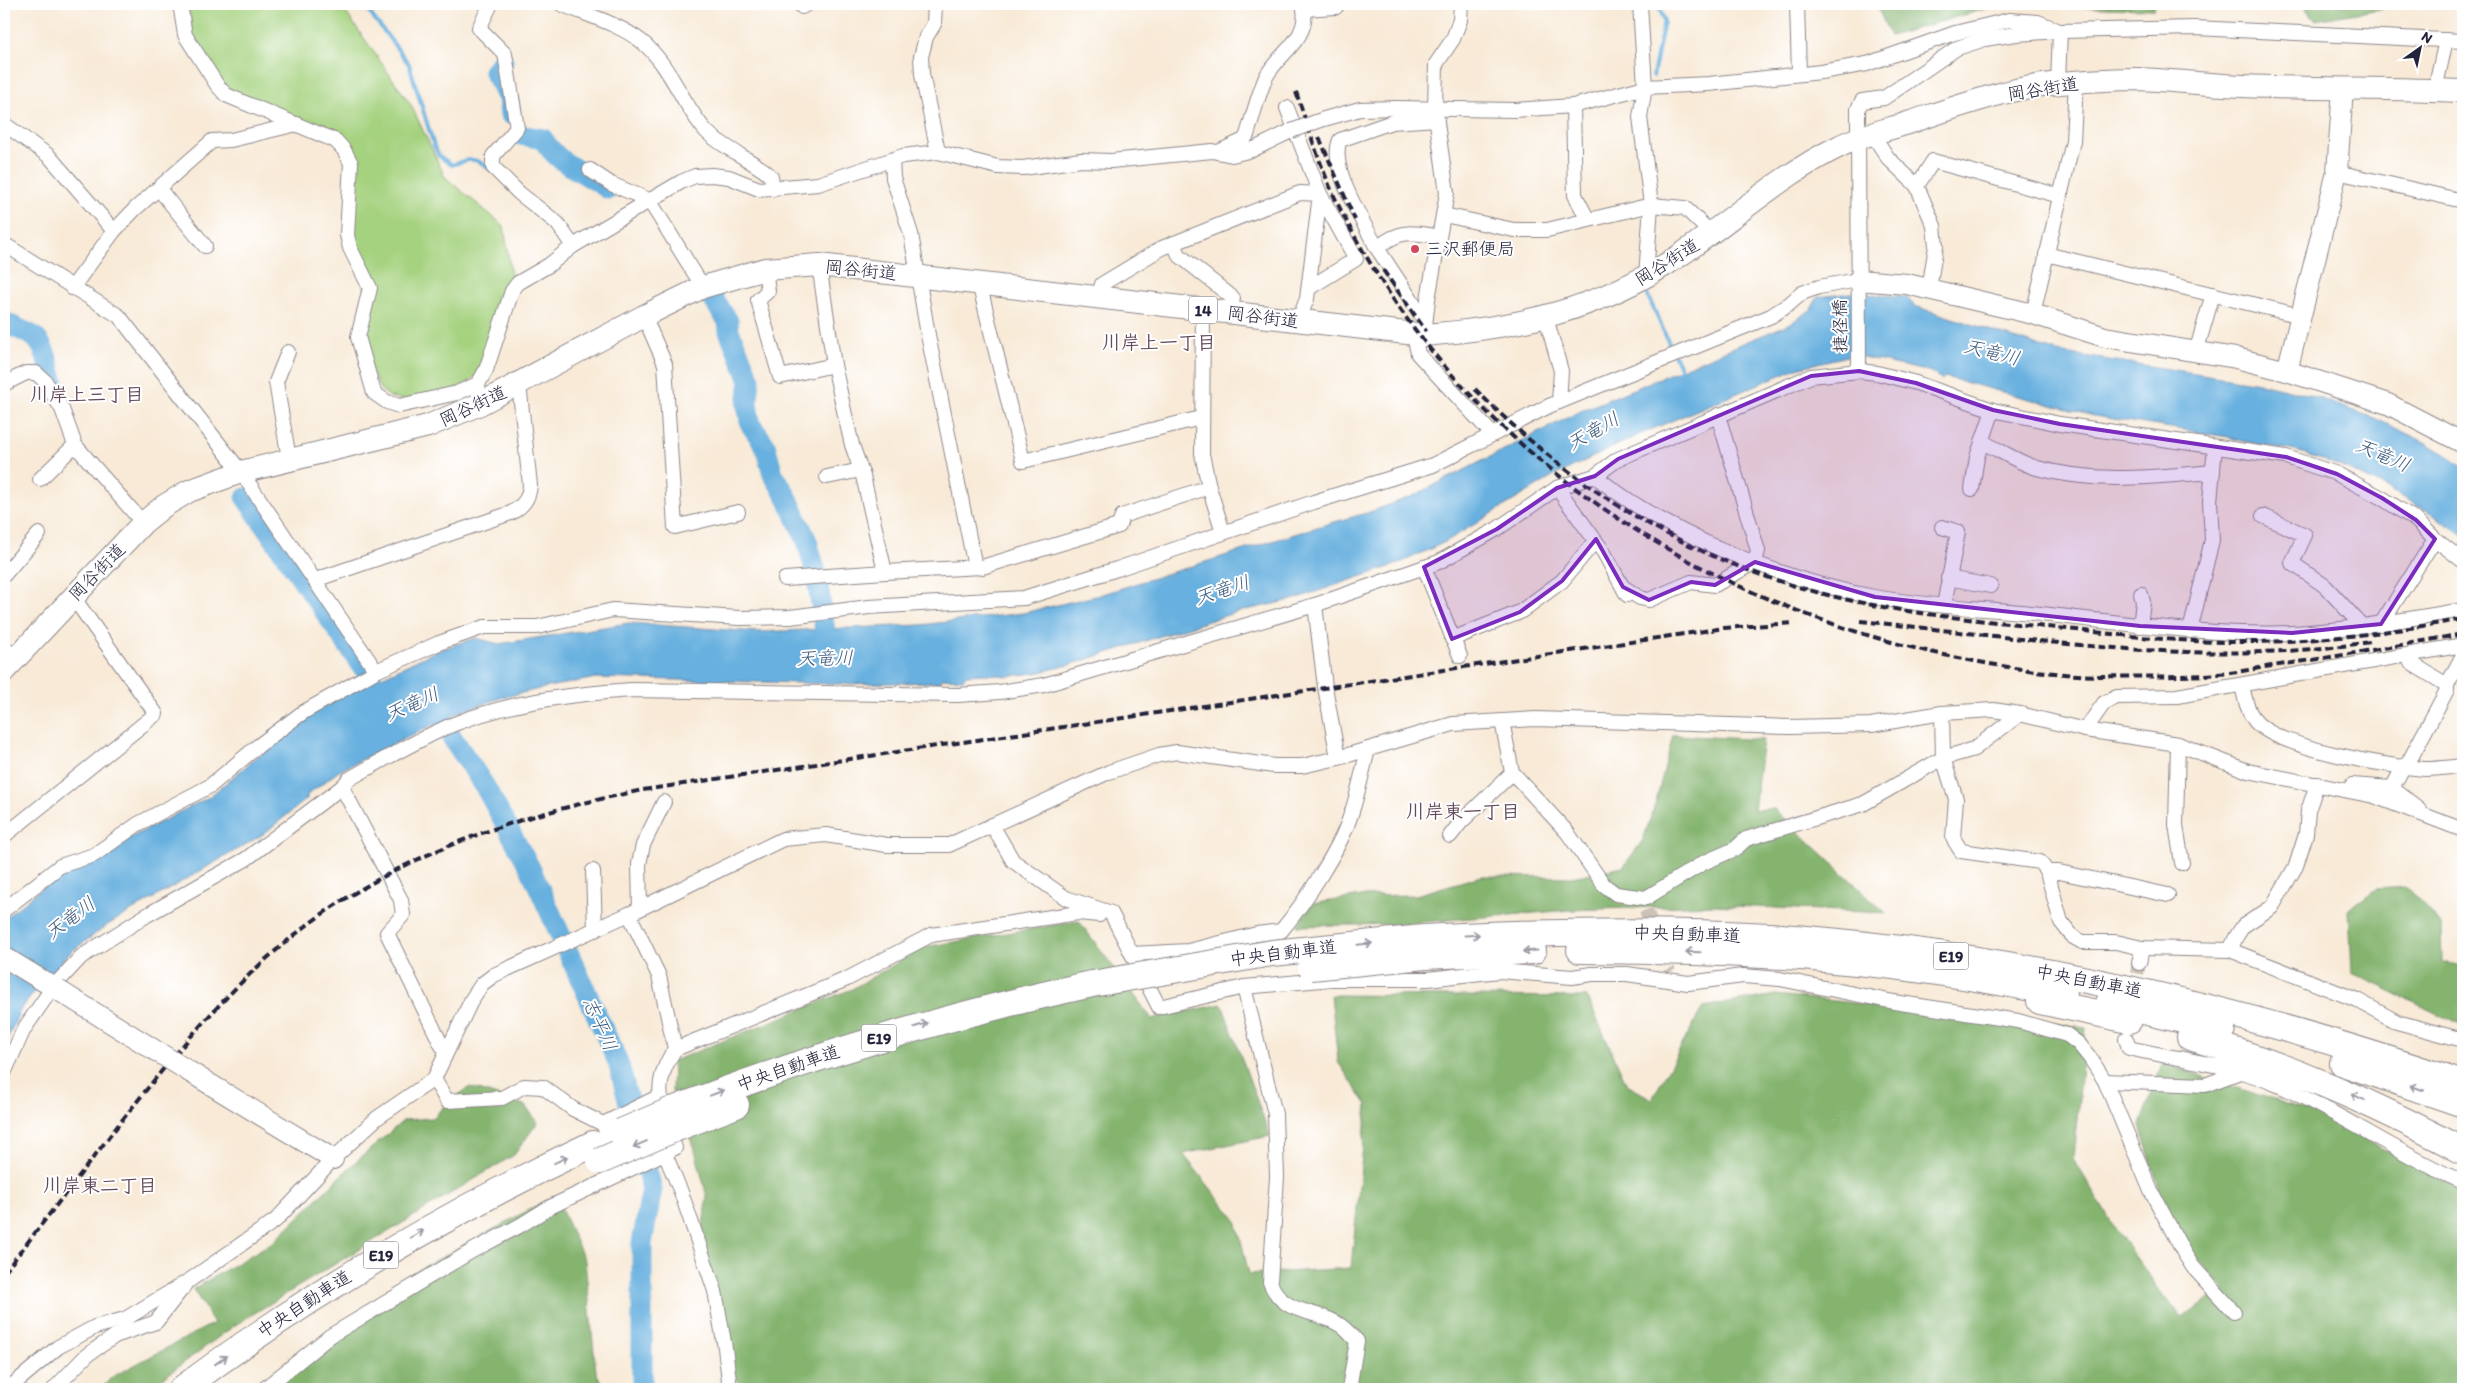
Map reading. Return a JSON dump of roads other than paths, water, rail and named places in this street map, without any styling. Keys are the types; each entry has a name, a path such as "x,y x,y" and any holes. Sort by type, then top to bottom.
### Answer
{"highway":[{"path":"1562,932 1629,927 1702,926 1838,934 1972,950 2174,990 2304,1024 2463,1071"},
{"name":"中央自動車道","path":"1424,947 1562,932 1696,933 1771,936 1904,949 2109,984 2236,1014 2360,1050 2463,1084"},
{"name":"中央自動車道","path":"211,1389 283,1338 404,1261 605,1150 670,1111 831,1072 1093,992 1272,953 1424,947 1559,950 1726,954 1834,960 1901,968 2041,989 2232,1031 2463,1104"},
{"path":"1726,954 1971,988 2109,1016 2178,1033 2270,1061 2341,1089 2463,1151"},
{"name":"中央自動車道","path":"182,1389 272,1324 395,1246 470,1204 605,1150"}],"main road":[{"name":"岡谷街道","path":"8,659 73,597 143,523 164,506 189,491 240,472 428,426 479,394 519,384 644,316 703,287 765,269 819,265 1298,321 1421,330 1513,325 1546,318 1588,304 1646,277 1711,233 1806,164 1864,137 2005,94 2067,82 2138,79 2242,86 2463,91"}],"street":[{"path":"180,4 185,35 217,85 226,95 336,141 351,163 347,235 350,248 370,288 358,336 374,393 387,402 399,406 457,393 479,394 512,292 518,283 549,265 572,246 649,200 694,176 712,175 729,178 759,189 773,189 818,184 892,160 938,152 998,167 1023,168 1081,160 1111,161 1212,151 1232,155 1252,150 1291,131 1324,119 1360,109 1436,114 1573,106 1645,87 1710,84 1867,64 1955,33 2009,20 2038,22 2060,31 2195,28 2341,37 2463,41"},
{"path":"491,4 479,28 505,54 517,128 493,156 493,167 520,193 556,222 572,246"},
{"path":"561,4 624,31 642,42 659,61 706,132 764,170 771,177 773,189"},
{"path":"936,4 934,24 926,38 921,57 922,74 938,152"},
{"path":"1461,4 1460,20 1453,39 1436,64 1436,114 1446,193 1444,216 1418,354 1492,434"},
{"path":"1640,4 1645,87 1640,117 1652,205 1646,277"},
{"path":"1796,4 1799,74"},
{"path":"1218,152 1244,140 1247,135 1267,75 1288,50 1303,27 1306,19 1304,6 1336,7"},
{"path":"2033,314 2073,141 2060,31"},
{"name":"捷径橋","path":"1859,367 1858,284 1864,137 1858,109 1862,100 1884,98 1957,48 1985,39 2060,31"},
{"path":"2435,90 2446,40"},
{"path":"2287,371 2337,172 2343,88"},
{"path":"1573,106 1575,196 1588,220"},
{"path":"1287,108 1320,194 1356,258 1309,288"},
{"path":"1421,330 1342,179 1336,147 1340,140 1392,122 1436,114"},
{"path":"4,124 49,156 114,231"},
{"path":"72,288 114,231 134,209 212,141 231,140 297,124"},
{"path":"1864,137 1917,186 1934,226 1936,246 1928,289"},
{"path":"892,160 893,178 911,234 928,335 975,567"},
{"path":"1917,186 1933,161 2060,196"},
{"path":"590,170 612,184 649,200 703,287"},
{"path":"2337,172 2463,201"},
{"path":"159,189 206,246"},
{"path":"1098,298 1102,284 1174,243 1300,194 1320,194"},
{"path":"1298,321 1307,299 1309,288 1320,194"},
{"path":"1444,216 1514,230 1547,230 1652,205 1685,208 1711,233"},
{"path":"1377,248 1390,238 1408,232 1439,237"},
{"path":"1174,243 1179,255 1232,298 1230,313"},
{"path":"4,244 119,316 240,472 376,671"},
{"path":"2046,254 2301,316"},
{"path":"819,265 834,365 852,445 861,470 885,572"},
{"path":"765,269 768,291 758,300 780,377 834,365"},
{"path":"4,910 60,866 94,855 138,824 210,786 302,713 376,671 439,643 484,627 537,627 613,610 738,618 782,617 869,607 1024,598 1117,569 1223,532 1434,466 1492,434 1559,402 1771,316 1788,306 1802,293 1819,287 1882,281 1928,289 2033,314 2105,336 2236,358 2287,371 2388,404 2463,443"},
{"path":"979,284 1023,461 1201,418"},
{"path":"2196,352 2213,294"},
{"path":"1203,310 1202,454 1209,487 1223,532"},
{"path":"644,316 664,364 675,527 738,512"},
{"path":"1546,318 1561,371 1559,402"},
{"path":"288,352 276,382 290,459"},
{"path":"4,1073 24,1029 53,987 69,968 94,947 246,859 342,788 348,778 448,727 481,714 536,702 592,693 631,690 841,694 1000,692 1044,685 1315,605 1439,562 1497,529 1556,488 1594,476 1618,459 1811,376 1859,367 1916,383 1993,410 2060,424 2286,457 2338,474 2416,520 2435,539 2463,561"},
{"path":"4,384 26,373 36,373 46,381 62,409 75,445 143,523"},
{"path":"315,580 521,508 527,501 530,485 519,384"},
{"path":"1972,489 1977,457 1993,410"},
{"path":"1556,488 1595,541 1625,591 1648,600 1691,582 1715,585 1755,562 1758,551 1718,415"},
{"path":"1982,442 2036,468 2095,479 2130,480 2212,472"},
{"path":"40,479 75,445"},
{"path":"2190,630 2212,540 2210,501 2214,447"},
{"path":"827,477 861,470"},
{"path":"1594,476 1655,515 1699,539 1755,562 1822,584 1875,597 2140,626 2190,630 2292,633 2363,627 2463,610"},
{"path":"785,579 982,567 1119,526 1122,516 1209,487"},
{"path":"2263,516 2305,535 2292,563 2325,586 2363,627"},
{"path":"1942,527 1958,532 1944,605"},
{"path":"4,575 39,534"},
{"path":"2381,624 2435,539"},
{"path":"1452,639 1520,612 1562,581 1595,541"},
{"path":"1424,567 1460,656"},
{"path":"1948,578 1991,586"},
{"path":"2140,626 2143,602 2141,594"},
{"path":"4,836 156,714 73,597"},
{"path":"1315,605 1325,687 1338,758"},
{"path":"2085,730 2104,703 2117,697 2177,696 2242,686 2408,655 2463,649"},
{"path":"2392,788 2447,690 2447,685 2463,649"},
{"path":"2408,655 2410,663 2447,685"},
{"path":"2242,686 2246,706 2256,722 2271,732 2289,740 2358,760 2426,769 2463,766"},
{"path":"8,1389 58,1348 95,1327 125,1319 190,1280 276,1220 333,1159 377,1118 434,1079 472,999 482,984 494,975 635,912 782,839 826,835 887,845 949,844 1109,772 1159,755 1177,752 1207,758 1302,766 1368,750 1452,724 1536,720 1844,726 1870,725 1942,713 1993,710 2020,714 2085,730 2178,744 2248,771 2374,796 2463,830"},
{"path":"1942,713 1943,758 1956,799 1953,838 1961,851 2040,862 2047,872 2061,922 2074,937 2082,942 2116,942 2142,948 2230,950 2358,1000 2397,1022 2463,1040"},
{"path":"1502,721 1512,773 1567,832 1604,885 1616,894 1646,904 1703,863 1735,849 1746,839 1863,804 1943,758 1974,749 2020,714"},
{"path":"2178,744 2176,825 2182,864"},
{"path":"1132,954 1188,951 1257,934 1281,931 1294,916 1342,837 1350,817 1368,750"},
{"path":"1450,836 1460,822 1512,773"},
{"path":"2230,950 2244,926 2272,906 2296,866 2306,834 2308,811 2317,784"},
{"path":"2342,790 2351,785 2392,788 2418,807 2422,814"},
{"path":"342,788 401,900 403,915 387,932 442,1046 448,1048"},
{"path":"664,802 643,845 635,912 659,976 675,1049"},
{"path":"992,825 1012,862 1066,898 1111,913 1159,1007 1244,988 1332,979 1428,979 1499,971 1572,977 1627,974 1669,977 1688,983 1743,976 1780,979 1894,1002 2018,1021 2067,1035 2090,1058 2105,1081 2151,1191 2184,1253 2199,1274 2234,1312"},
{"path":"592,871 594,930"},
{"path":"2047,872 2059,872 2168,895"},
{"path":"434,1079 447,1101 502,1098 524,1086 543,1087 573,1109 605,1150 665,1154 675,1148 670,1111 660,1081 664,1066 675,1049 847,979 932,935 1078,913 1100,915 1118,924"},
{"path":"2139,963 2142,948"},
{"path":"4,957 333,1159"},
{"path":"1244,988 1275,1114 1277,1177 1270,1282 1275,1295 1291,1307 1340,1324 1357,1341 1349,1389"},
{"path":"2126,1039 2129,1048 2211,1064 2279,1086 2315,1103 2430,1167 2463,1182"},
{"path":"2105,1081 2205,1085 2240,1072"},
{"path":"264,1389 330,1336 550,1207 605,1150 670,1111"},
{"path":"665,1154 681,1192 715,1291 725,1348 727,1389"},
{"path":"54,1389 87,1355 115,1336 156,1322 190,1280"}],"water":[{"name":"天竜川","path":"1851,293 1906,297 1915,306 2057,352 2260,383 2310,395 2374,418 2429,444 2463,466 2463,535 2425,510 2386,488 2324,460 2303,453 2228,437 2094,416 1945,377 1942,380 1931,372 1858,356 1847,356 1797,368 1638,435 1556,475 1445,542 1398,564 1292,600 1237,612 1069,665 1036,673 1008,676 985,674 966,675 963,679 941,678 941,682 841,684 596,678 500,698 457,713 339,771 307,795 307,799 262,835 109,924 68,954 22,1007 4,1046 4,919 38,891 76,866 209,797 286,733 332,701 436,651 476,638 499,644 629,623 757,632 921,625 1023,613 1096,596 1367,513 1413,496 1583,410 1789,324 1810,311 1818,297"}],"waterway":[{"path":"363,4 409,64 434,146 439,156 452,165 463,161 476,160 489,169"},
{"path":"1653,76 1664,21 1658,4"},
{"path":"503,61 494,72 508,98 510,114"},
{"path":"520,135 543,139 564,162 608,189"},
{"path":"1648,296 1682,372"},
{"name":"天竜川","path":"713,299 728,321 729,331 750,380 747,406 751,425 765,445 773,474 786,495 807,541 816,573 829,656"},
{"path":"4,321 38,340 45,353 55,387"},
{"path":"246,498 381,693"},
{"name":"志平川","path":"430,693 451,736 484,785 530,868 618,1062 652,1189 642,1243 642,1389"}],"tunnel":[{"path":"1646,910 1669,972"},
{"path":"2133,994 2139,963"}],"railway":[{"path":"1296,92 1325,175 1351,230 1393,299 1447,369 1507,431 1575,488 1648,537 1725,579 1806,614 1889,641 1990,664 2069,674 2150,677 2230,673 2463,634"},
{"path":"1319,137 1355,220"},
{"path":"1383,270 1426,331"},
{"path":"1475,389 1517,429 1561,465 1607,498 1654,527 1704,552 1756,573 1811,590 1868,604 1912,612 1980,620 2139,637 2208,642 2319,639 2406,629 2463,619"},
{"path":"1860,621 2051,642 2178,652 2306,650 2370,642"},
{"path":"4,1273 170,1061 197,1029 256,968 322,914 358,891 426,856 496,828 569,807 643,790 1724,628 1793,623"}],"place":[{"name":"三沢郵便局","path":"1415,249"}],"district":[{"name":"川岸上一丁目","path":"1159,342"},
{"name":"川岸上三丁目","path":"87,394"},
{"name":"川岸東一丁目","path":"1463,811"},
{"name":"川岸東二丁目","path":"100,1185"}]}
